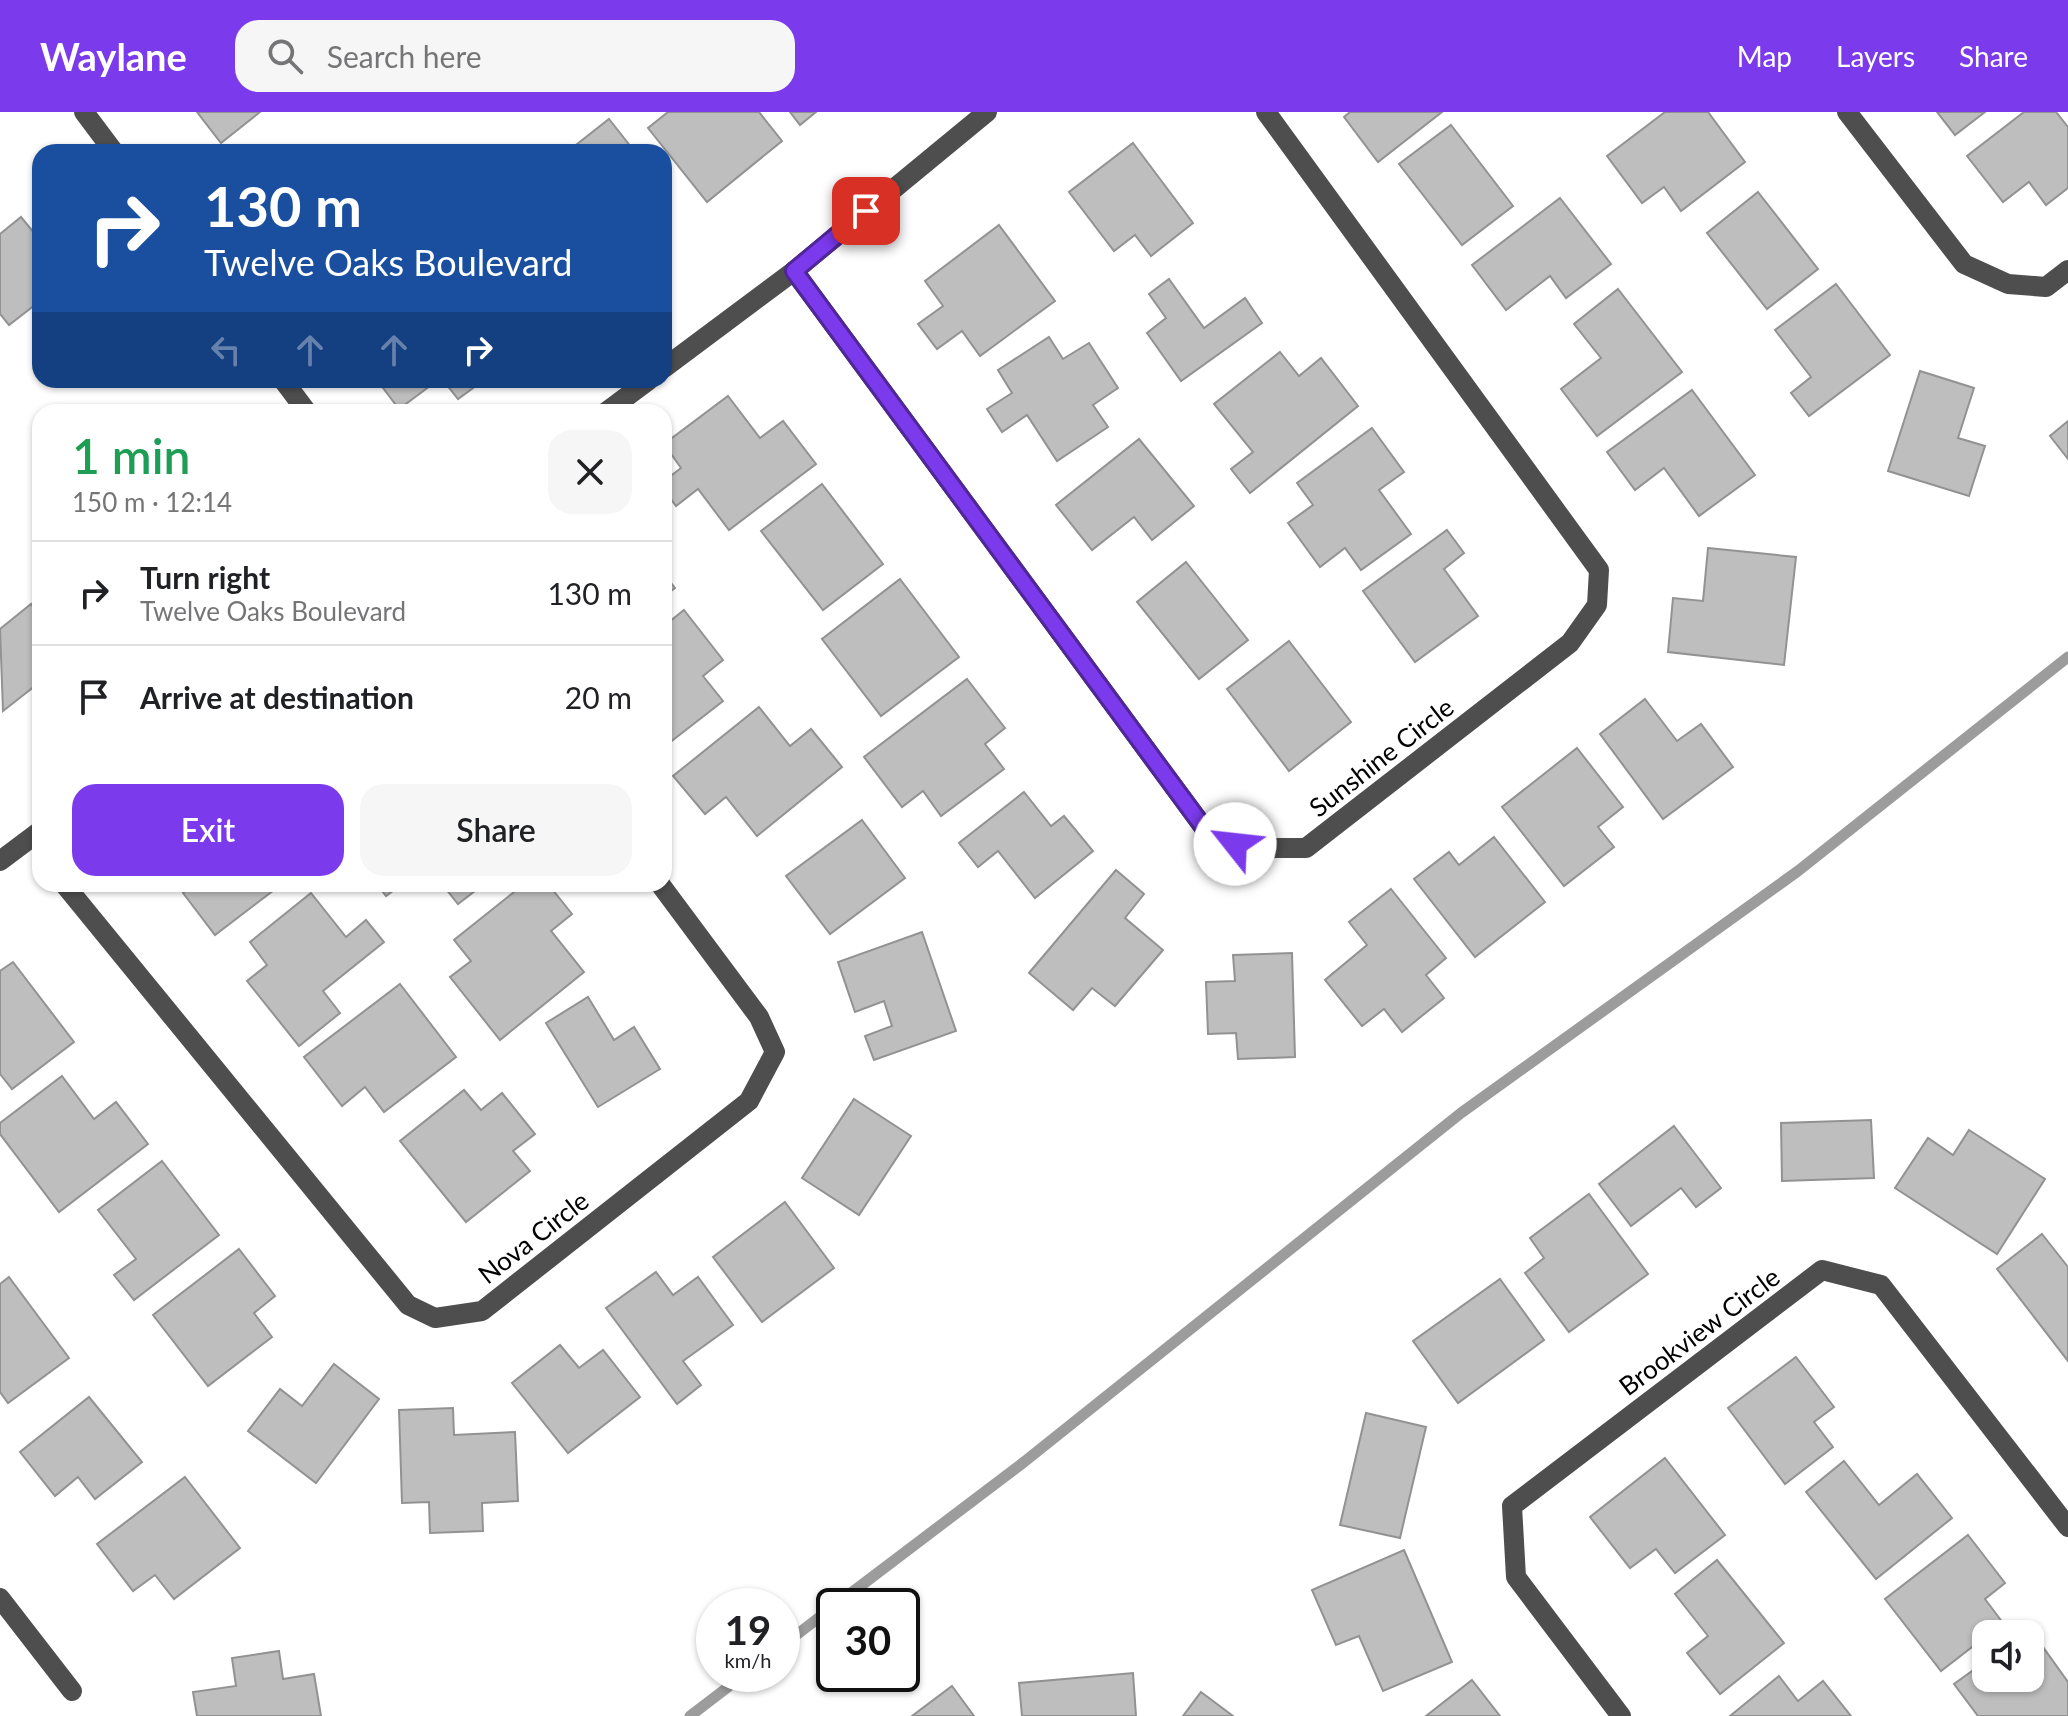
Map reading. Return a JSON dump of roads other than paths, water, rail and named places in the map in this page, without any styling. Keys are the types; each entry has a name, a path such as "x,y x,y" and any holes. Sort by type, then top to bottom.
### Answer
{"street":[{"path":"84,112 108,144"},
{"path":"672,362 794,271 987,112"},
{"name":"Sunshine Circle","path":"794,271 1213,840 1257,848 1306,848 1570,643 1597,605 1599,570 1266,112"},
{"path":"1847,112 1964,264 2008,284 2046,287 2068,270"},
{"path":"617,404 638,388"},
{"path":"0,861 32,844"},
{"name":"Nova Circle","path":"71,892 408,1305 435,1318 482,1311 749,1101 775,1052 759,1017 666,892"},
{"name":"Brookview Circle","path":"1621,1716 1516,1577 1512,1506 1822,1270 1881,1285 2068,1527"},
{"path":"0,1598 72,1691"}],"waterway":[{"path":"858,1588 1024,1462 1461,1113 1798,871 2068,657"},
{"path":"800,1632 816,1620"},
{"path":"690,1716 721,1692"}]}
